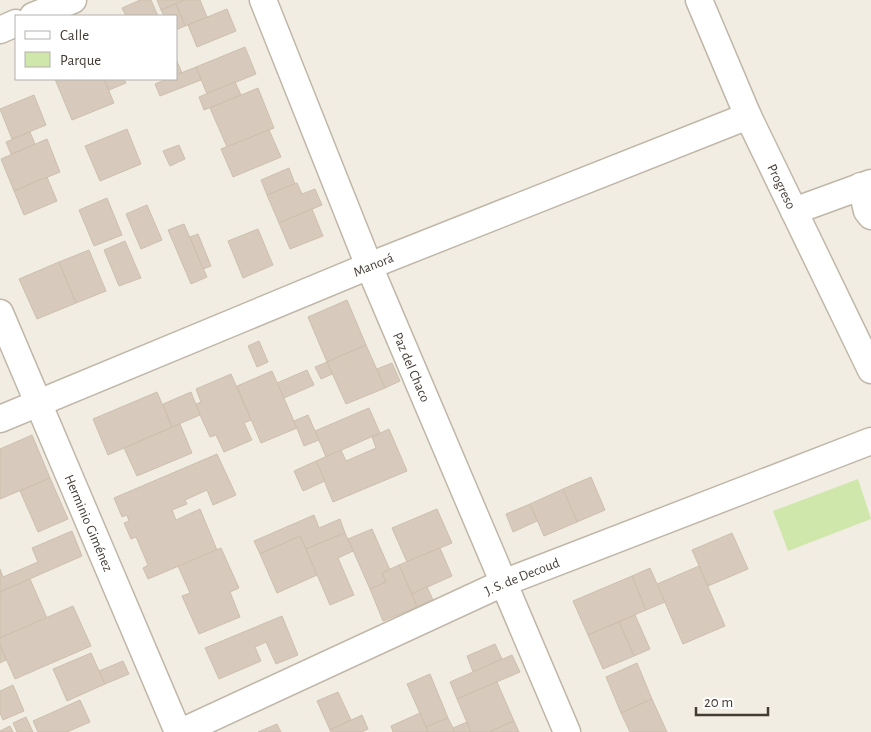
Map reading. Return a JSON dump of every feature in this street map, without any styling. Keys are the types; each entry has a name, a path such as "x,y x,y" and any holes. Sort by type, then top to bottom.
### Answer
{"street":[{"path":"36,15 73,0"},
{"name":"Paz del Chaco","path":"263,0 369,266 567,732"},
{"name":"Progreso","path":"699,0 748,116 871,370"},
{"path":"0,30 15,23"},
{"name":"Manorá","path":"0,418 369,266 748,116"},
{"path":"794,211 866,185 866,211 871,216"},
{"name":"Herminio Giménez","path":"0,314 179,732"},
{"name":"J. S. de Decoud","path":"179,732 503,583 871,441"}],"green space":[{"path":"858,479 871,519 788,551 773,511"}],"building":[{"path":"140,0 151,0 158,15 126,15 122,8"},
{"path":"157,0 184,0 161,10"},
{"path":"184,0 200,0 207,17 185,26 176,4"},
{"path":"176,4 185,26 178,29 178,15 164,15 161,10"},
{"path":"227,9 236,31 197,47 188,25"},
{"path":"245,47 256,74 207,94 196,67"},
{"path":"178,64 182,73 178,74"},
{"path":"196,67 201,80 160,96 155,84 165,80 178,80 178,74"},
{"path":"55,80 104,80 114,103 72,120"},
{"path":"104,80 124,80 126,83 109,90"},
{"path":"235,82 241,95 204,110 199,97"},
{"path":"258,88 274,128 227,147 210,108"},
{"path":"34,95 46,125 12,139 0,109"},
{"path":"127,129 141,164 100,181 85,146"},
{"path":"269,130 281,157 233,177 221,149"},
{"path":"30,132 35,144 11,154 6,142"},
{"path":"47,139 60,172 14,191 1,159"},
{"path":"179,145 185,159 170,166 163,151"},
{"path":"289,168 295,184 267,195 261,180"},
{"path":"47,177 57,201 24,215 14,191"},
{"path":"297,183 302,194 315,189 322,205 279,223 267,195"},
{"path":"107,198 122,235 94,246 79,210"},
{"path":"147,205 162,240 141,249 126,214"},
{"path":"312,209 323,236 290,249 279,223"},
{"path":"184,224 207,277 191,284 168,230"},
{"path":"258,229 273,265 243,278 228,241"},
{"path":"198,234 211,266 203,269 190,237"},
{"path":"125,241 141,278 119,286 104,250"},
{"path":"89,250 106,291 76,303 59,262"},
{"path":"59,262 76,303 37,319 19,279"},
{"path":"347,300 366,345 327,362 308,317"},
{"path":"259,341 268,362 257,367 248,346"},
{"path":"366,345 385,388 346,404 327,362"},
{"path":"327,362 332,374 321,379 315,367"},
{"path":"392,363 400,381 385,388 377,369"},
{"path":"307,370 314,385 284,398 277,383"},
{"path":"272,371 297,428 261,443 237,386"},
{"path":"231,374 251,420 244,423 252,440 224,452 216,435 210,437 200,415 196,404 201,402 196,389"},
{"path":"157,392 172,427 108,455 93,419"},
{"path":"191,392 200,415 172,427 163,404"},
{"path":"369,408 380,433 326,457 315,431"},
{"path":"308,415 319,440 304,446 294,421"},
{"path":"180,424 192,453 137,476 124,448"},
{"path":"389,429 407,471 333,502 316,461 341,450 346,461 376,448 372,437"},
{"path":"32,435 50,478 0,499 0,449"},
{"path":"217,454 236,495 213,505 207,490 185,500 187,504 172,510 176,520 200,509 217,550 148,579 143,568 148,565 136,537 131,539 124,523 129,521 127,515 122,517 114,498"},
{"path":"316,461 325,481 303,491 294,471"},
{"path":"591,477 605,510 577,522 563,489"},
{"path":"50,478 68,519 38,532 20,491"},
{"path":"563,489 577,522 544,536 530,504"},
{"path":"530,504 537,521 513,532 506,514"},
{"path":"437,509 452,543 407,562 392,528"},
{"path":"314,515 319,528 340,519 345,533 306,549 300,536 260,554 254,541"},
{"path":"372,529 390,570 382,573 386,582 370,589 348,539"},
{"path":"72,531 82,556 0,592 0,569 3,577 38,562 32,548"},
{"path":"345,533 353,551 338,558 354,595 330,605 306,549"},
{"path":"732,533 748,569 708,586 692,550"},
{"path":"300,536 317,575 277,593 260,554"},
{"path":"221,548 239,588 230,592 240,617 199,634 182,596 190,593 178,566"},
{"path":"440,548 452,576 412,594 399,565"},
{"path":"399,565 417,607 383,621 370,589 386,582 382,573"},
{"path":"699,566 725,626 683,644 657,584"},
{"path":"650,568 665,602 646,610 632,576"},
{"path":"632,576 646,610 588,635 573,601"},
{"path":"30,579 47,618 0,638 0,592"},
{"path":"427,587 433,600 417,607 412,594"},
{"path":"73,606 91,646 15,679 0,645 0,638"},
{"path":"635,615 650,649 634,656 619,622"},
{"path":"282,616 298,655 276,664 266,642 255,647 261,661 219,679 205,648"},
{"path":"619,622 634,656 603,669 588,635"},
{"path":"495,644 502,659 473,672 467,656"},
{"path":"0,645 6,660 0,663"},
{"path":"91,653 105,684 67,701 53,669"},
{"path":"512,655 520,672 457,699 450,682"},
{"path":"123,661 129,674 105,684 99,671"},
{"path":"637,663 652,699 621,713 606,677"},
{"path":"430,674 448,718 426,727 407,684"},
{"path":"497,682 514,721 489,732 471,732 457,699"},
{"path":"13,685 24,711 3,720 0,713 0,691"},
{"path":"338,692 351,720 330,730 317,701"},
{"path":"652,699 667,732 630,732 621,713"},
{"path":"80,700 90,722 67,732 38,732 33,721"},
{"path":"420,713 428,732 393,732 391,726"},
{"path":"362,715 368,729 362,732 331,732 330,730"},
{"path":"26,717 33,732 17,732 13,723"},
{"path":"448,718 455,732 428,732 426,727"},
{"path":"514,721 519,732 489,732"},
{"path":"467,722 471,732 455,732 453,728"},
{"path":"277,724 281,732 258,732"},
{"path":"10,726 13,732 0,732 0,731"}]}
